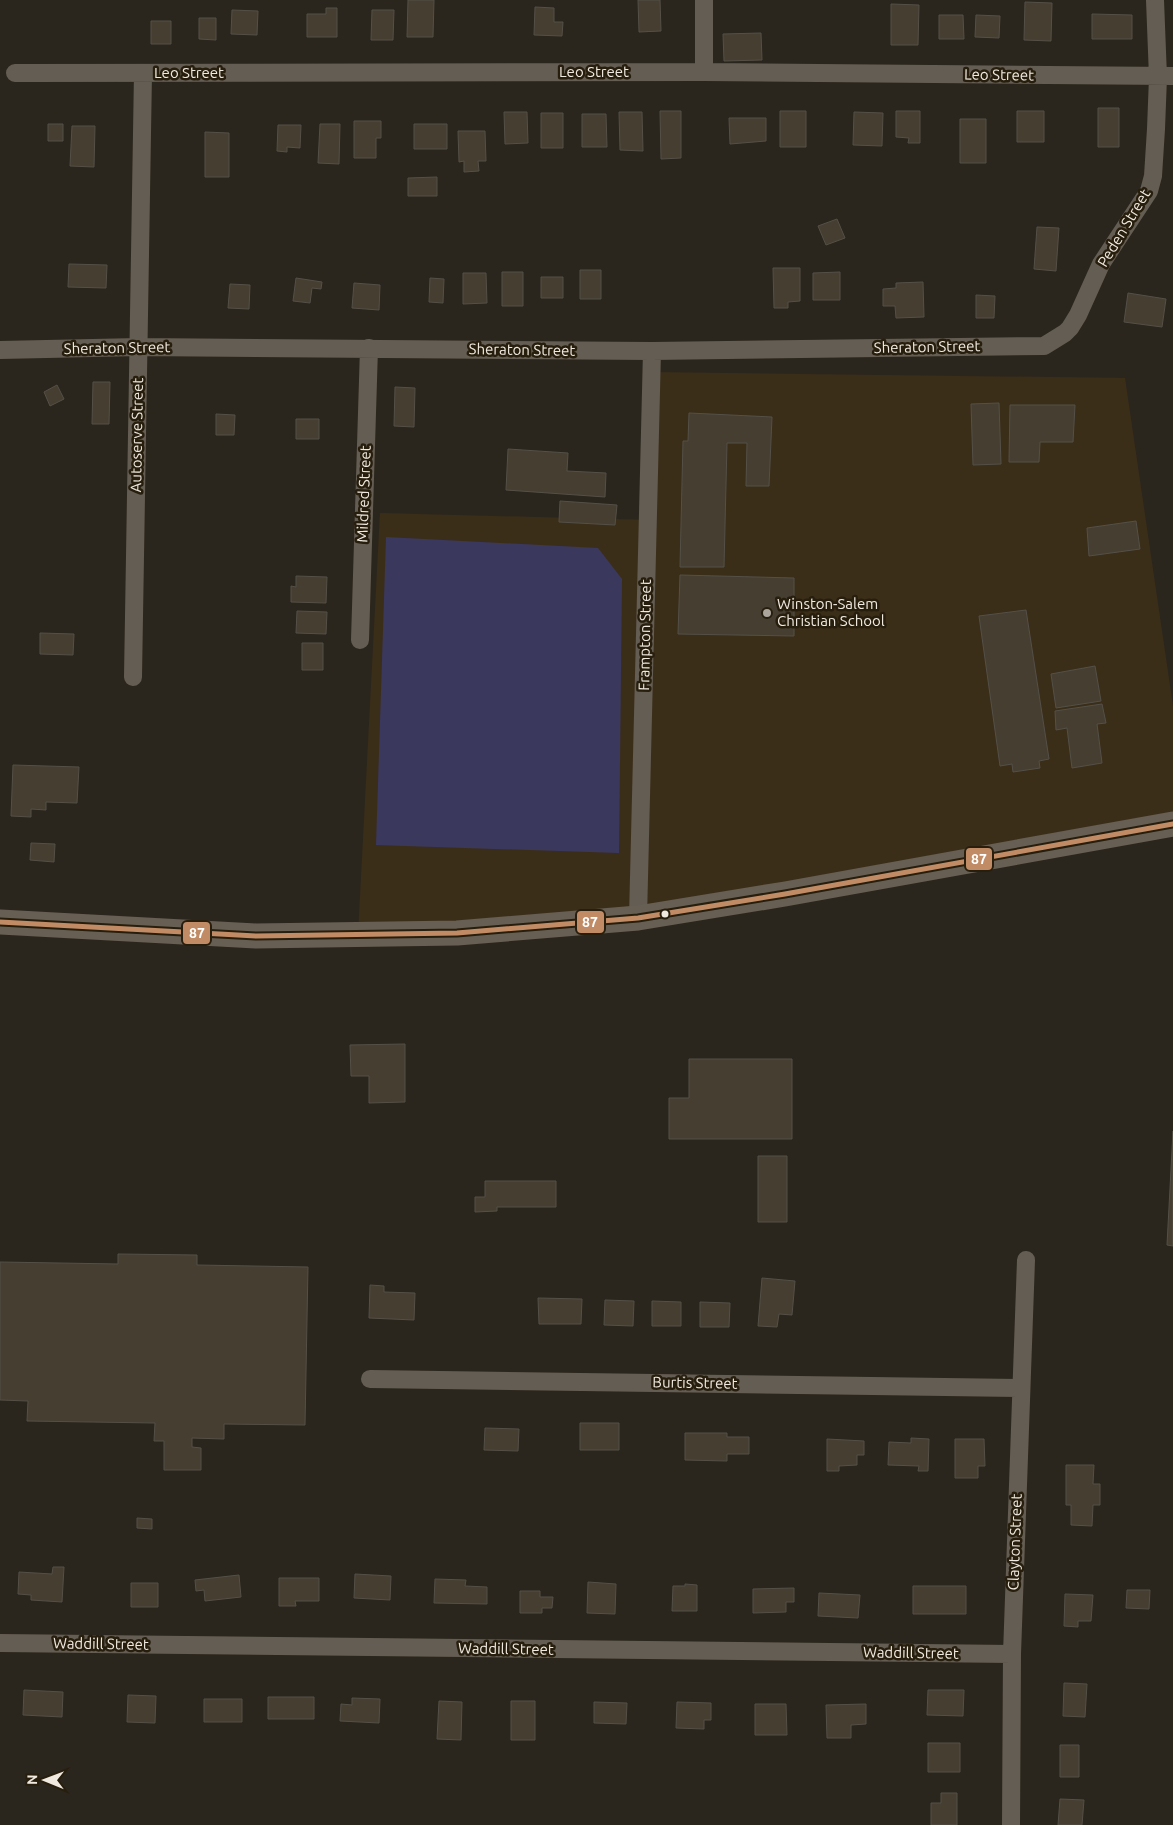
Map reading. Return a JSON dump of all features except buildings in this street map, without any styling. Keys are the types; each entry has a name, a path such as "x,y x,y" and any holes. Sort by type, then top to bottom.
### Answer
{"main road":[{"path":"0,922 256,936 457,933 638,918 785,894 1173,824"}],"street":[{"path":"704,0 704,72"},
{"name":"Peden Street","path":"1044,346 1064,334 1070,328 1101,264 1150,191 1165,76 1156,0"},
{"name":"Leo Street","path":"15,73 704,72 1165,76"},
{"name":"Autoserve Street","path":"133,676 143,73"},
{"name":"Sheraton Street","path":"0,350 139,347 652,351 1044,346"},
{"name":"Mildred Street","path":"360,640 369,348"},
{"name":"Frampton Street","path":"638,918 652,351"},
{"name":"Clayton Street","path":"1011,1825 1012,1654 1026,1260"},
{"name":"Burtis Street","path":"370,1379 1020,1388"},
{"name":"Waddill Street","path":"0,1643 1012,1654"}],"shaded area":[{"name":"Winston-Salem Christian School","path":"651,372 1125,378 1173,706 1173,824 815,889 358,935 380,513 648,520"},
{"path":"386,537 598,548 622,579 619,853 376,845"}],"transit line":[{"name":"87","path":"0,922 256,936 457,933 638,918 785,894 1173,824"}],"place":[{"name":"Winston-Salem Christian School","path":"767,613"}]}
